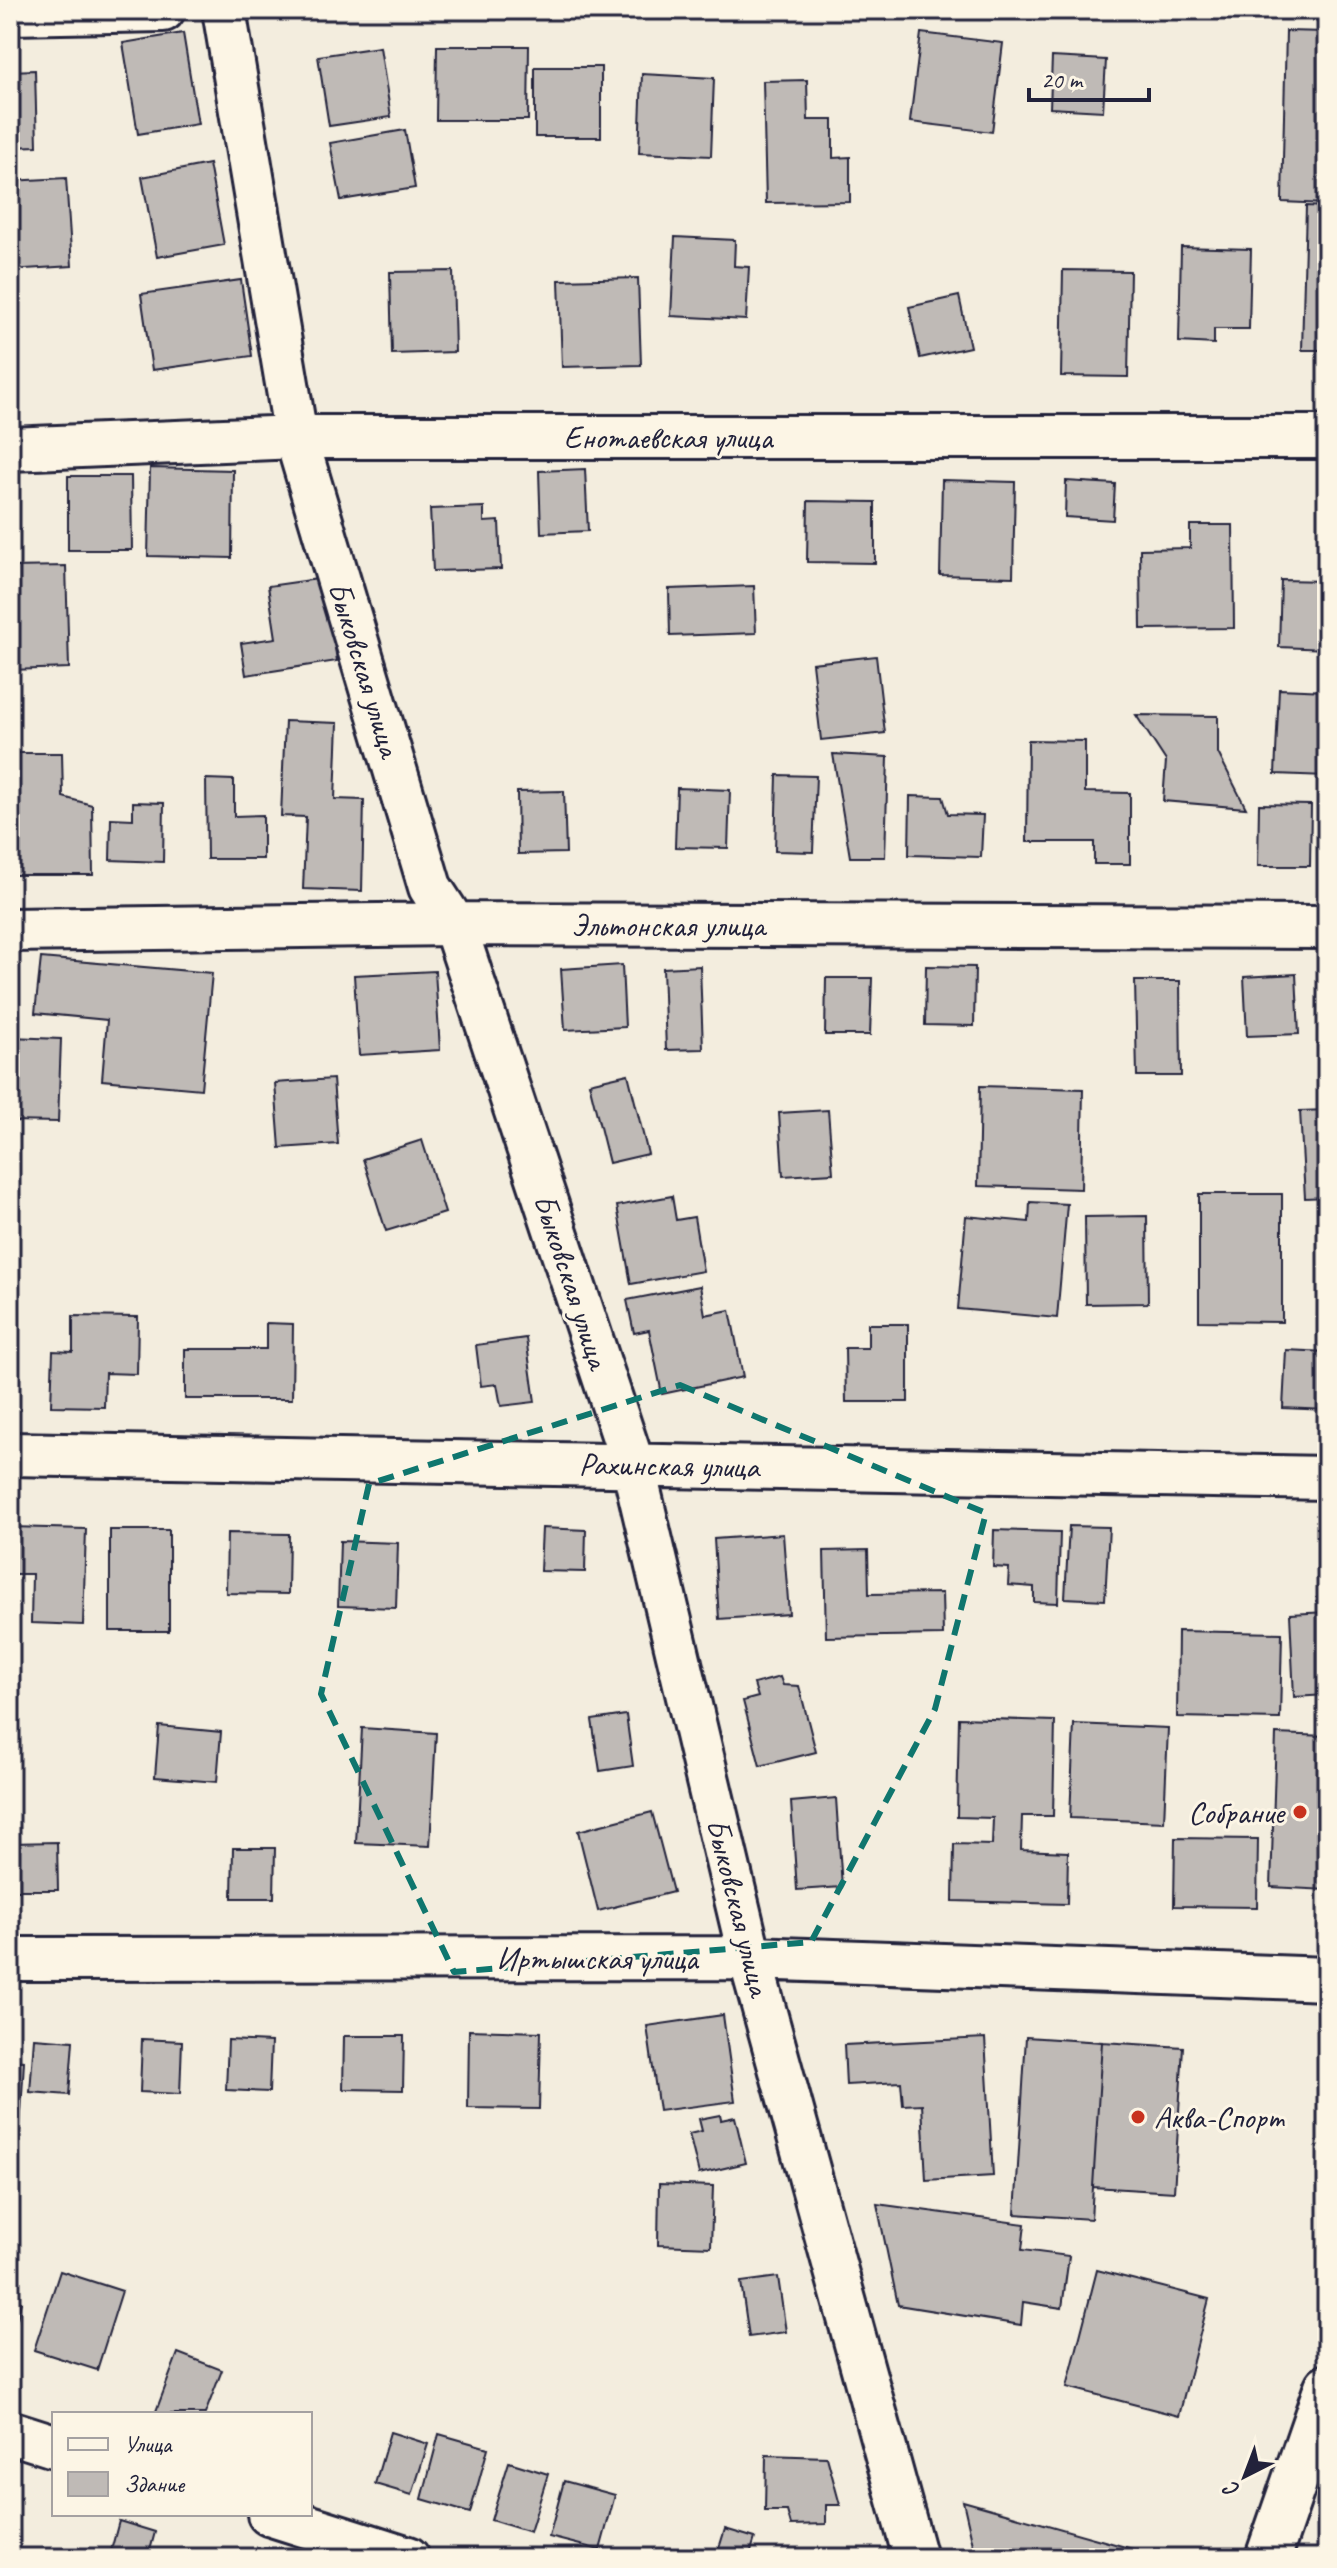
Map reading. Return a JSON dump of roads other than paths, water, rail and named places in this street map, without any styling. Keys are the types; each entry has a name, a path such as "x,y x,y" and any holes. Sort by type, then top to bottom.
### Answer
{"highway":[{"path":"1268,2558 1327,2387"}],"street":[{"path":"10,13 163,10"},
{"name":"Быковская улица","path":"224,10 296,437 430,887 454,924 633,1465 750,1958 915,2558"},
{"name":"Енотаевская улица","path":"10,449 296,437 1327,437"},
{"name":"Эльтонская улица","path":"10,930 454,924 1327,927"},
{"name":"Рахинская улица","path":"10,1454 1327,1478"},
{"name":"Иртышская улица","path":"10,1959 750,1958 1327,1979"},
{"path":"10,2432 52,2445"},
{"path":"275,2516 408,2558"}],"place":[{"name":"Собрание","path":"1300,1812"},
{"name":"Аква-Спорт","path":"1138,2117"}]}
